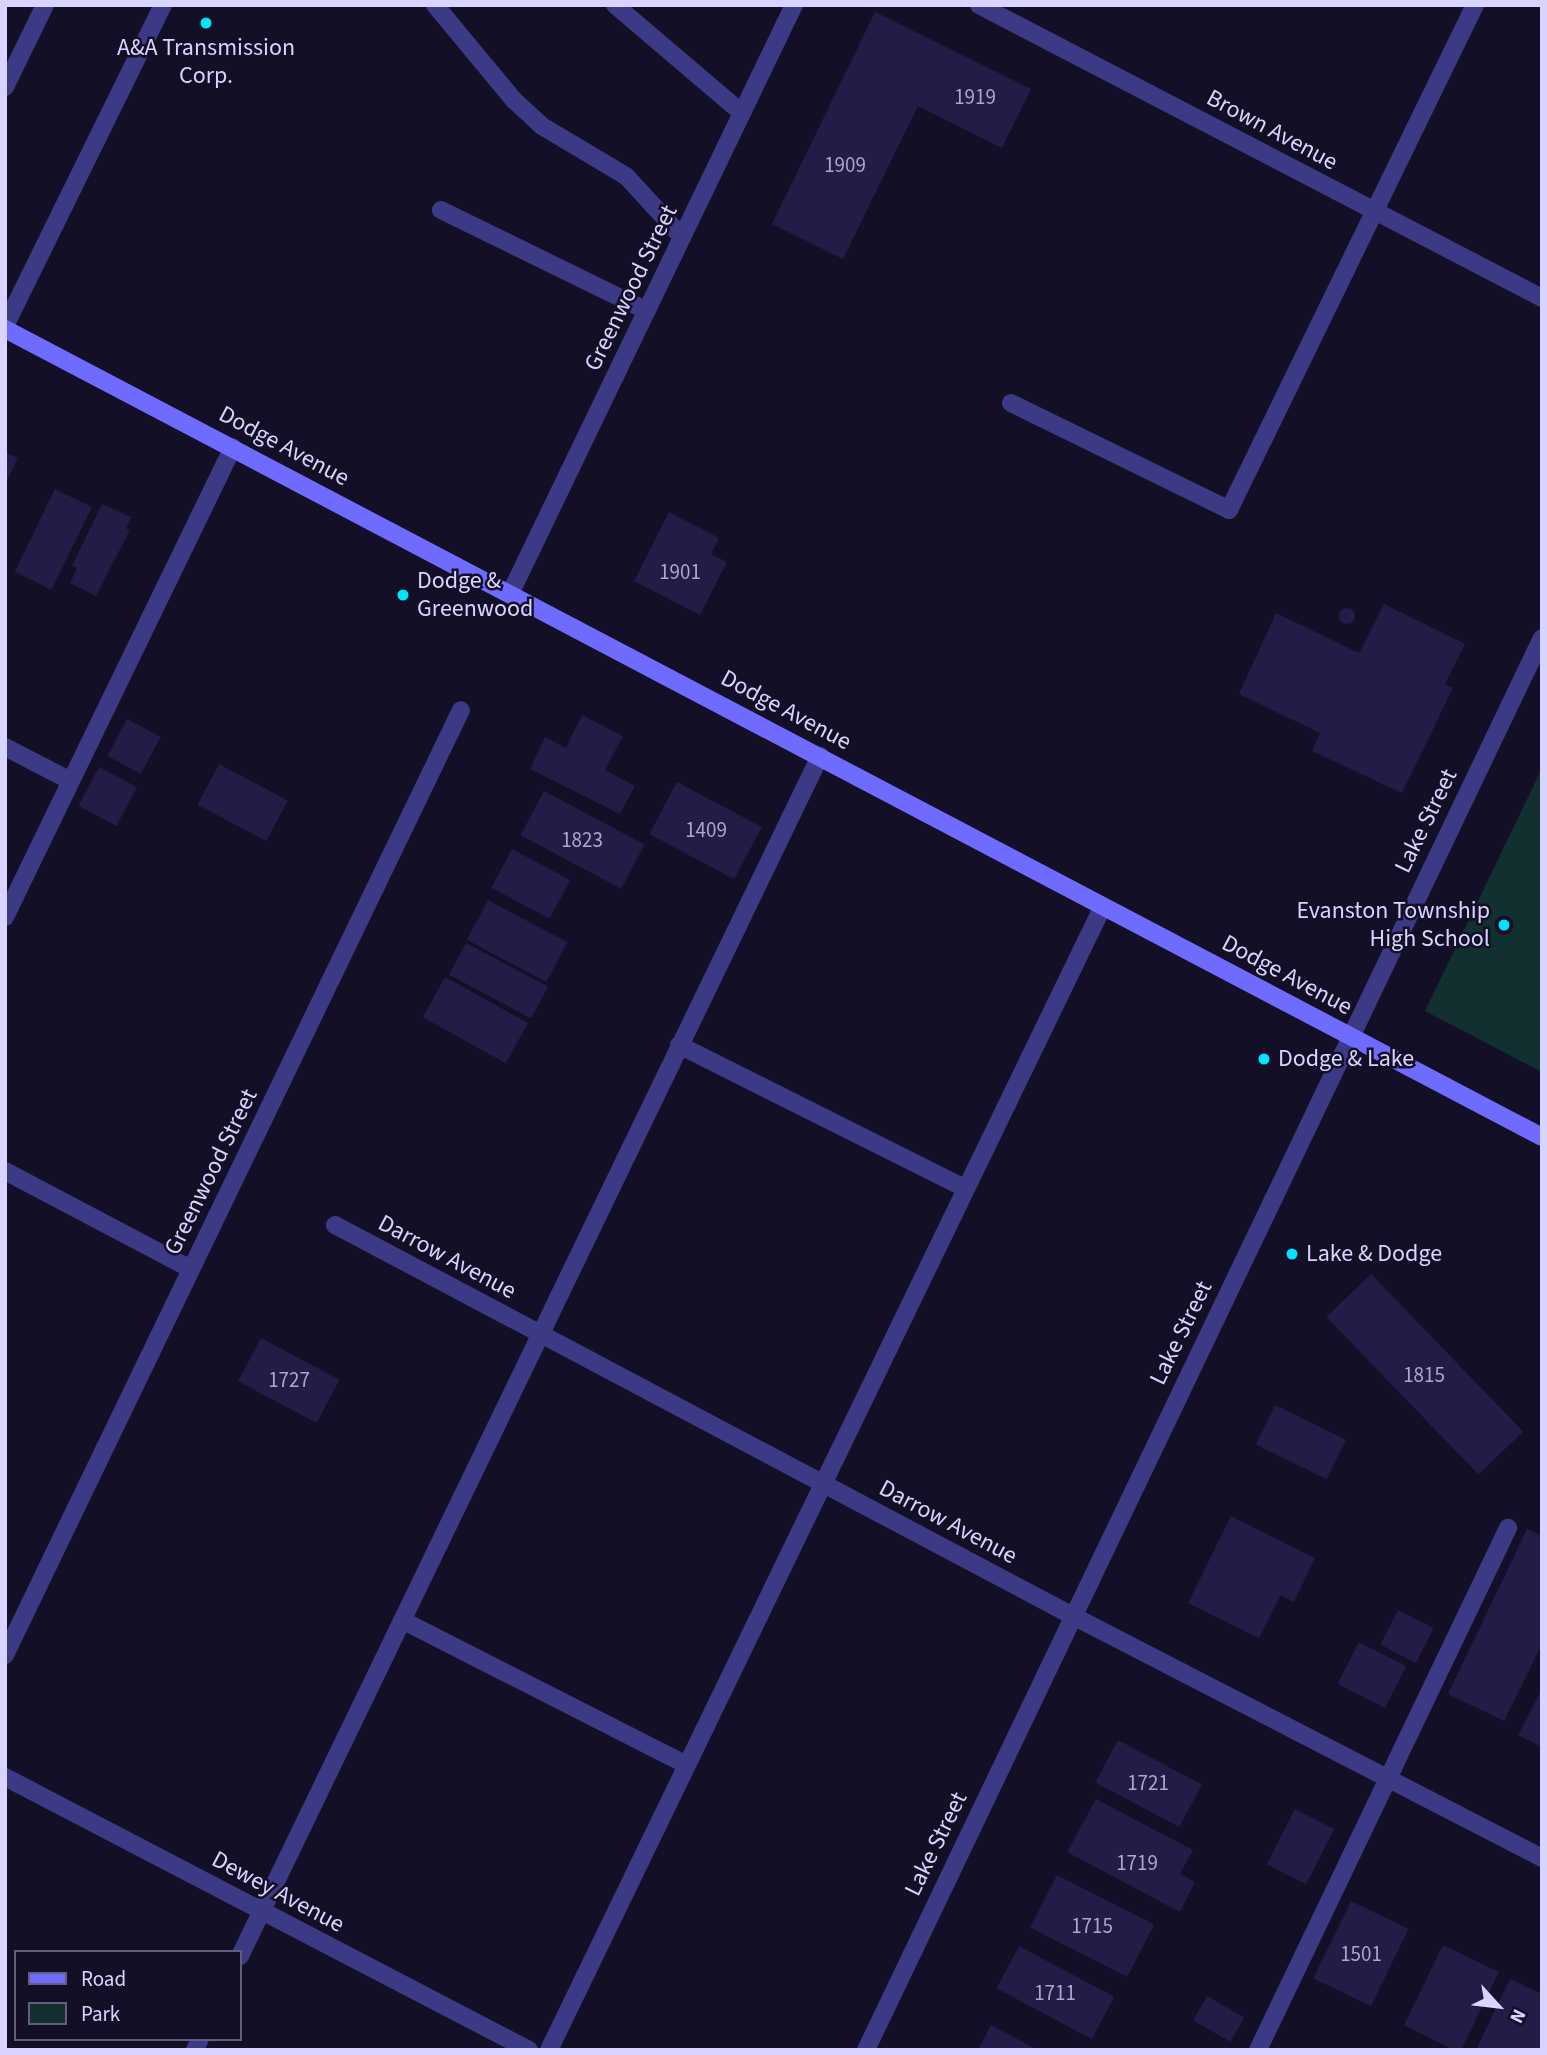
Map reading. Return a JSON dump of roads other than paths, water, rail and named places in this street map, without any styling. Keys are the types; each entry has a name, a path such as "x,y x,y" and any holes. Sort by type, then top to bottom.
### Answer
{"main road":[{"name":"Dodge Avenue","path":"5,327 1542,1137"}],"street":[{"path":"5,87 45,5"},
{"path":"5,327 163,5"},
{"path":"435,5 514,100 542,127 626,176 682,237"},
{"path":"615,5 742,114"},
{"name":"Greenwood Street","path":"511,592 794,5"},
{"name":"Brown Avenue","path":"979,5 1542,298"},
{"path":"1011,403 1229,510 1475,5"},
{"path":"441,210 647,311"},
{"path":"5,917 233,447"},
{"name":"Lake Street","path":"866,2050 1542,638"},
{"name":"Greenwood Street","path":"5,1655 461,710"},
{"path":"5,747 71,781"},
{"path":"242,1952 820,756"},
{"path":"549,2050 1103,906"},
{"path":"679,1045 965,1188"},
{"path":"5,1171 191,1269"},
{"name":"Darrow Avenue","path":"335,1225 1073,1616 1542,1858"},
{"path":"1258,2050 1508,1528"},
{"path":"402,1620 686,1765"},
{"name":"Dewey Avenue","path":"5,1777 528,2050"}],"place":[{"name":"A&A Transmission Corp.","path":"206,23"},
{"name":"Dodge & Greenwood","path":"403,595"},
{"name":"Evanston Township High School","path":"1504,925"},
{"name":"Dodge & Lake","path":"1264,1059"},
{"name":"Lake & Dodge","path":"1292,1254"}]}
